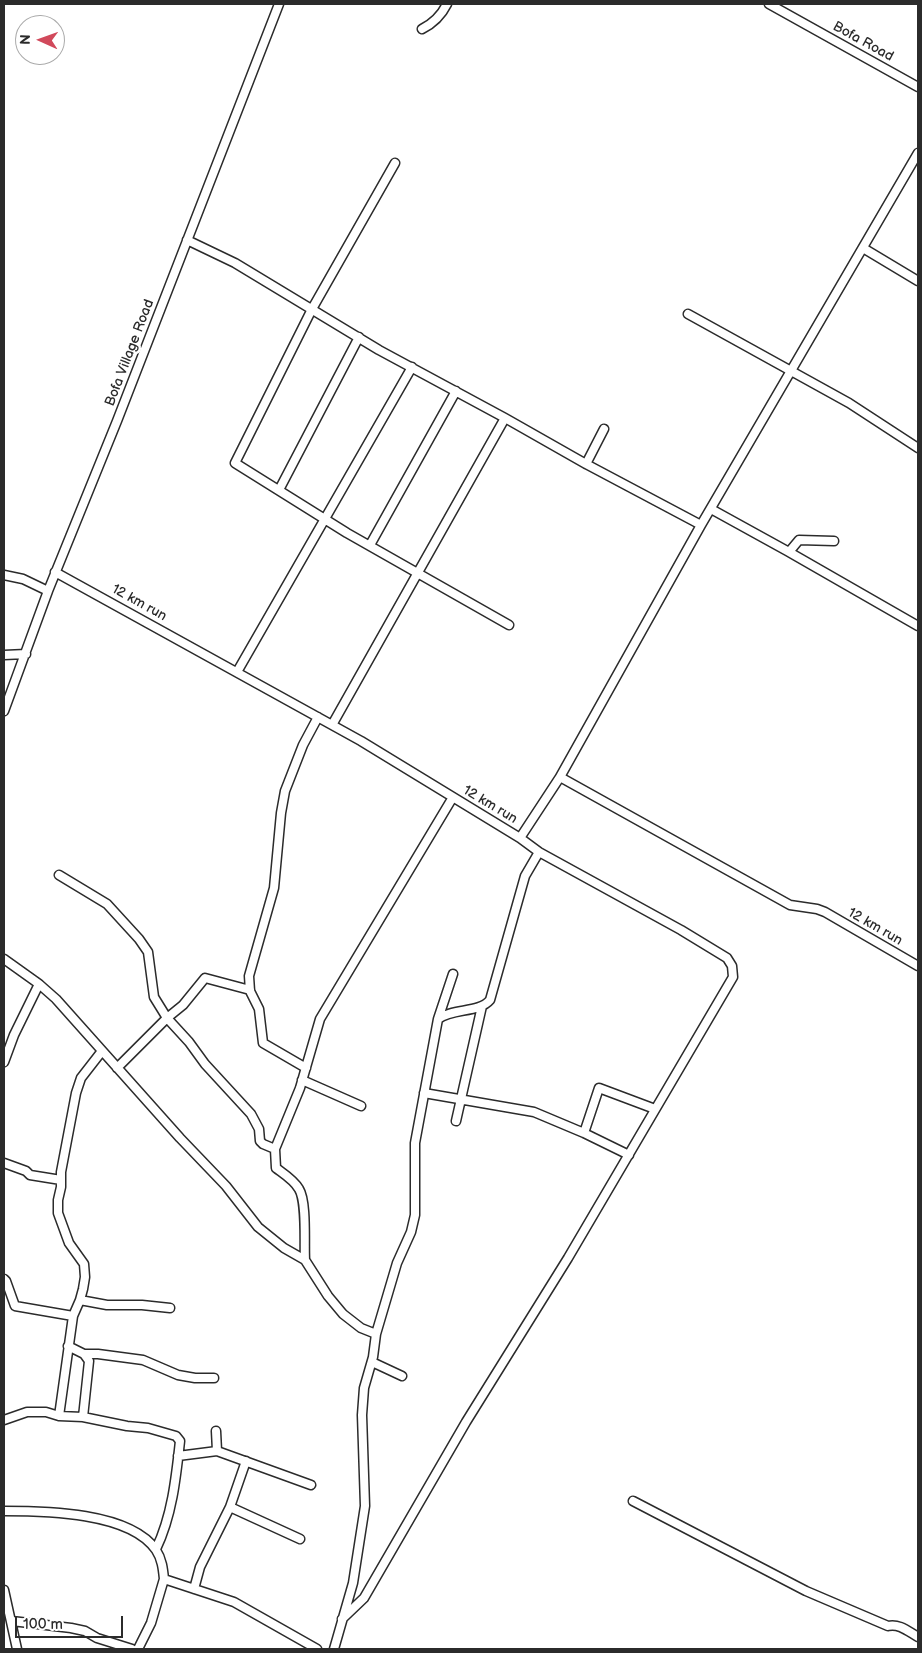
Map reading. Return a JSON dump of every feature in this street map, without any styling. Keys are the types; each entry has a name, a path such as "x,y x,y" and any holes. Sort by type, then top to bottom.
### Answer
{"street":[{"name":"Bofa Village Road","path":"4,711 55,572 117,421 277,4"},
{"path":"422,29 432,24 448,4"},
{"name":"Bofa Road","path":"769,4 918,87"},
{"path":"560,777 701,525 918,153"},
{"path":"394,163 312,309 234,463 370,546 509,625"},
{"path":"187,240 235,263 412,367 586,464 701,525"},
{"path":"863,248 918,281"},
{"path":"688,314 850,403 918,448"},
{"path":"279,490 360,337"},
{"path":"237,672 412,367"},
{"path":"370,546 456,390"},
{"path":"332,725 505,418"},
{"path":"586,464 604,429"},
{"path":"711,509 918,626"},
{"path":"789,552 799,540 834,541"},
{"name":"12 km run","path":"55,572 332,725 520,838 560,777 790,905 825,912 918,966"},
{"path":"4,575 23,579 48,591"},
{"path":"4,655 26,654"},
{"path":"306,1068 264,1043 259,1009 250,990 249,976 274,888 285,791 303,745 318,717"},
{"path":"305,1260 302,1196 294,1182 276,1168 274,1160 275,1149 302,1080 320,1019 452,797"},
{"path":"342,1619 364,1598 466,1422 568,1258 733,978 732,966 728,958 682,930 539,852 520,838"},
{"path":"438,1019 445,1014 482,1006 490,1000 525,876 539,852"},
{"path":"59,875 107,904 139,939 148,952 154,996 167,1018 189,1042 205,1064 251,1114 263,1144 275,1149"},
{"path":"4,959 39,984 56,999 180,1138 226,1186 258,1227 284,1248 305,1260 328,1296 343,1314 361,1328 376,1334"},
{"path":"334,1649 353,1583 365,1506 362,1415 364,1388 372,1362 376,1334 397,1263 411,1232 415,1215 415,1143 438,1019 453,974"},
{"path":"117,1068 167,1018 183,1005 204,978 250,990"},
{"path":"4,1062 14,1035 39,984"},
{"path":"456,1120 482,1006"},
{"path":"60,1416 73,1316 80,1300 85,1277 84,1264 69,1243 58,1213 61,1172 76,1093 81,1078 102,1051"},
{"path":"302,1080 361,1106"},
{"path":"584,1133 599,1088 656,1109"},
{"path":"424,1093 534,1112 629,1155"},
{"path":"4,1163 26,1171 30,1175 61,1180"},
{"path":"4,1279 15,1306 73,1316"},
{"path":"80,1300 107,1305 142,1305 170,1308"},
{"path":"68,1346 84,1354 143,1360 178,1375 195,1378 214,1378"},
{"path":"83,1417 89,1361 84,1354"},
{"path":"372,1362 402,1376"},
{"path":"4,1420 27,1412 46,1412 60,1416 83,1417 127,1426 148,1428 176,1436 180,1441 166,1524 156,1549"},
{"path":"216,1431 217,1451"},
{"path":"178,1456 217,1451 311,1485"},
{"path":"194,1590 200,1567 230,1507 246,1461"},
{"path":"633,1501 806,1590 888,1626 894,1624 918,1637"},
{"path":"230,1507 300,1540"},
{"path":"4,1511 70,1515 108,1520 141,1536 156,1549 163,1565 164,1579 151,1623 138,1649"},
{"path":"164,1579 234,1602 317,1649"},
{"path":"4,1590 17,1649"},
{"path":"12,1621 85,1631 97,1638 132,1649"}]}
